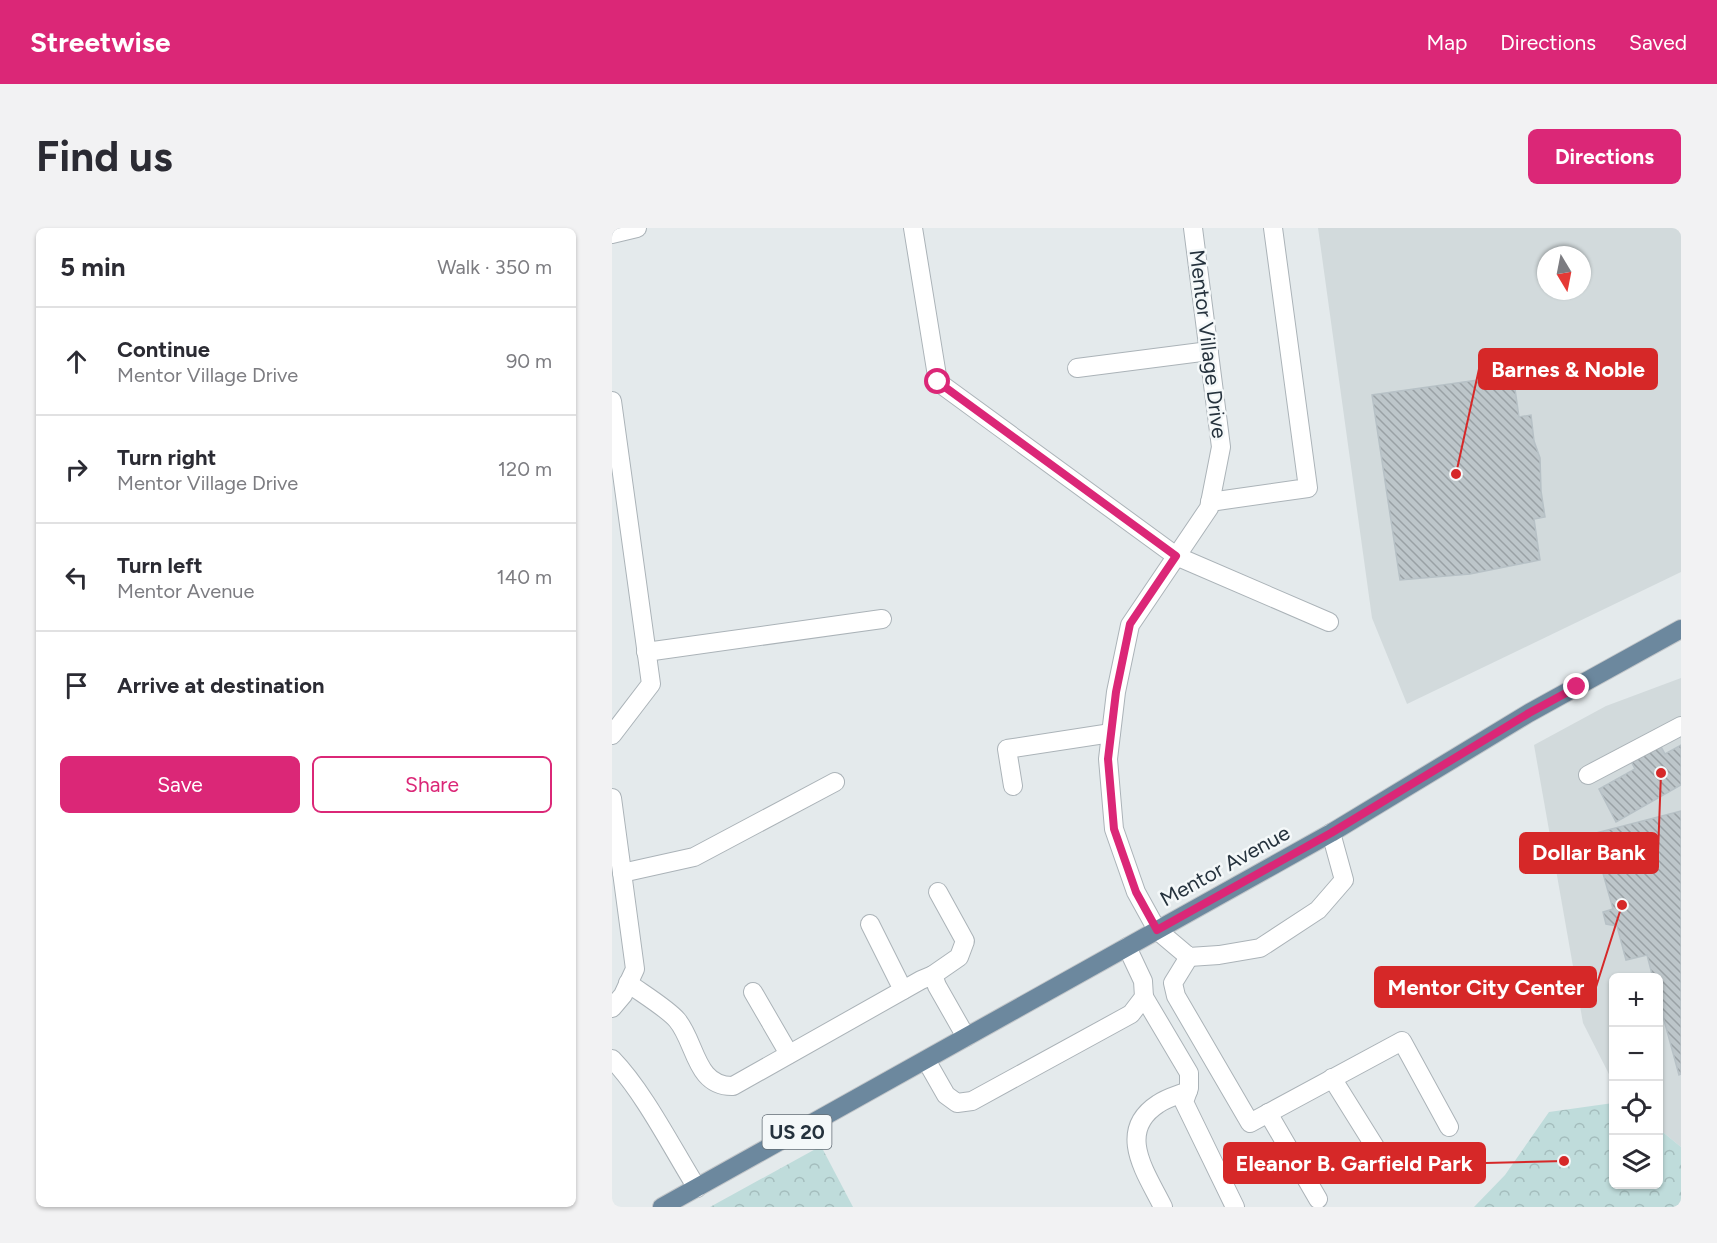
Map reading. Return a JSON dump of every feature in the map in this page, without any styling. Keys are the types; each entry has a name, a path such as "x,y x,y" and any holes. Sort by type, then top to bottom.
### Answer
{"main road":[{"name":"Mentor Avenue","path":"662,1207 1331,833 1529,713 1681,629"}],"street":[{"path":"612,234 638,228"},
{"path":"913,228 938,382 1176,556 1329,622"},
{"name":"Mentor Village Drive","path":"1157,930 1136,892 1114,829 1108,759 1116,692 1130,624 1209,507 1221,447 1193,228"},
{"path":"1210,501 1308,488 1273,228"},
{"path":"1077,368 1209,351"},
{"path":"612,401 651,684 612,735"},
{"path":"646,652 882,619"},
{"path":"1588,775 1681,726"},
{"path":"1013,786 1007,748 1111,733"},
{"path":"622,873 694,857 835,782"},
{"path":"612,798 634,969 623,995 612,1008"},
{"path":"1157,930 1189,957 1260,948 1318,910 1344,880 1331,833"},
{"path":"628,983 677,1020 701,1067 716,1084 733,1086 933,975 958,957 965,941 938,892"},
{"path":"870,924 903,990"},
{"path":"1127,947 1143,981 1144,997 1189,1073 1188,1091 1184,1102 1235,1207"},
{"path":"1189,957 1173,983 1176,996 1250,1123 1402,1041 1449,1127"},
{"path":"933,975 966,1037"},
{"path":"753,992 789,1054"},
{"path":"926,1060 946,1095 957,1103 972,1101 1131,1014 1144,997"},
{"path":"612,1059 651,1112 697,1188"},
{"path":"1332,1078 1387,1166"},
{"path":"1163,1207 1137,1156 1135,1141 1142,1120 1157,1104 1188,1091"},
{"path":"1268,1113 1318,1199"}],"shaded area":[{"path":"1318,228 1681,228 1681,572 1407,704 1372,618"},
{"path":"1681,678 1681,1147 1663,1132 1663,973 1609,973 1609,1074 1583,1023 1534,745 1606,706"}],"green space":[{"path":"1609,1104 1609,1189 1663,1189 1663,1132 1681,1147 1681,1207 1474,1207 1505,1175 1549,1112"},
{"path":"821,1146 853,1207 710,1207"}],"building":[{"path":"1513,375 1519,417 1531,415 1534,441 1540,458 1545,517 1534,519 1540,560 1470,574 1400,580 1372,395"},
{"path":"1653,732 1665,754 1681,745 1681,785 1616,822 1599,789 1635,769 1624,747"},
{"path":"1681,811 1681,1074 1679,1075 1663,1016 1663,973 1652,973 1647,955 1626,960 1617,926 1606,924 1603,912 1613,909 1592,834"}],"place":[{"name":"Barnes & Noble","path":"1456,474"},
{"name":"Dollar Bank","path":"1661,773"},
{"name":"Mentor City Center","path":"1622,905"},
{"name":"Eleanor B. Garfield Park","path":"1564,1161"}],"route":[{"path":"938,382 1176,556 1130,624 1116,692 1108,759 1114,829 1136,892 1157,930 1331,833 1529,713 1577,687"}]}
